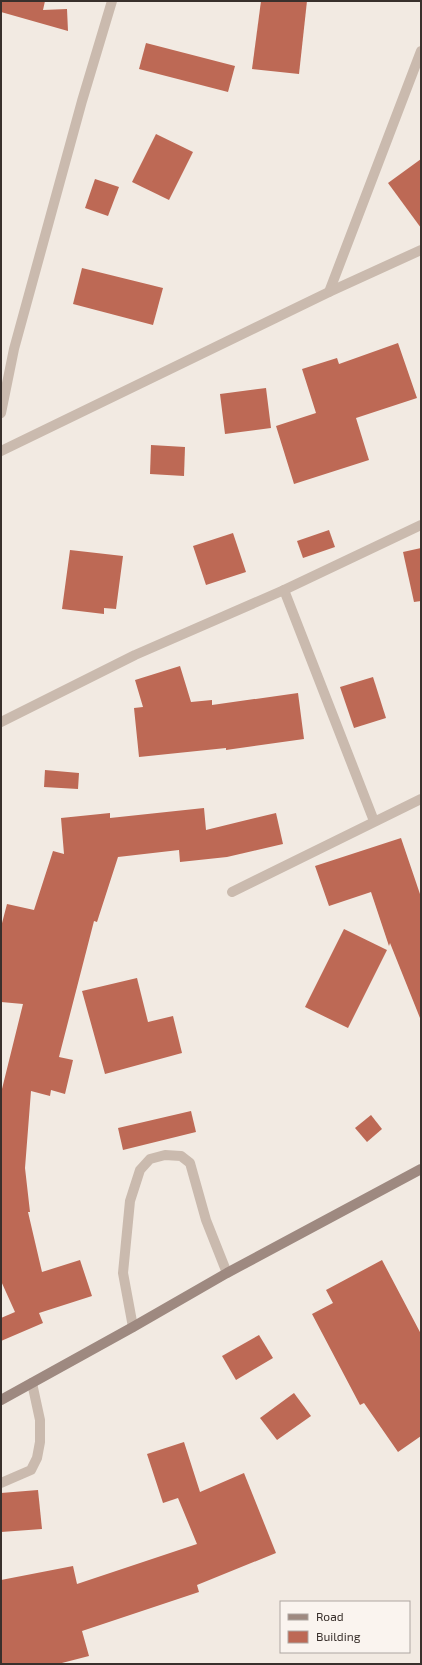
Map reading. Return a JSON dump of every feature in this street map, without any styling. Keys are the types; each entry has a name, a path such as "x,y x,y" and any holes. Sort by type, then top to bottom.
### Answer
{"main road":[{"path":"1,1400 133,1328 227,1273 421,1169"}],"street":[{"path":"1,413 14,349 82,101 112,1"},
{"path":"329,292 421,51"},
{"path":"1,450 329,292 421,250"},
{"path":"1,722 135,655 284,590 421,526"},
{"path":"284,590 374,821"},
{"path":"232,892 421,799"},
{"path":"133,1328 123,1273 130,1201 140,1170 150,1159 164,1155 182,1156 190,1163 206,1220 227,1273"},
{"path":"1,1483 7,1482 31,1470 37,1458 40,1442 40,1420 32,1383"}],"building":[{"path":"1,1 45,1 43,10 67,9 68,31 1,12"},
{"path":"261,1 307,1 299,74 252,69"},
{"path":"146,43 235,66 228,92 139,69"},
{"path":"156,134 193,152 169,200 132,182"},
{"path":"421,159 421,228 388,183"},
{"path":"95,179 119,187 108,216 85,208"},
{"path":"82,268 163,288 153,325 73,304"},
{"path":"398,343 417,398 356,418 369,460 294,484 276,426 316,413 302,369 337,358 339,364"},
{"path":"266,388 271,428 225,434 220,394"},
{"path":"151,445 185,447 184,476 150,474"},
{"path":"329,530 335,547 303,558 297,541"},
{"path":"233,533 246,572 206,585 193,546"},
{"path":"421,548 421,601 414,602 403,552"},
{"path":"70,550 123,556 116,609 104,608 104,614 62,609"},
{"path":"180,666 191,702 212,700 212,705 298,693 304,739 226,750 226,748 139,757 134,708 143,707 135,680"},
{"path":"373,677 386,718 354,728 340,687"},
{"path":"45,770 79,773 78,789 44,787"},
{"path":"204,808 206,830 276,813 283,844 227,857 180,862 179,850 118,857 97,922 94,921 59,1057 73,1060 65,1094 51,1090 50,1096 31,1091 25,1168 30,1212 28,1212 42,1272 80,1260 92,1296 39,1313 43,1323 1,1341 1,1318 15,1312 1,1281 1,1093 23,1004 1,1002 1,927 7,904 34,910 53,851 64,854 61,818 110,813 110,818"},
{"path":"401,838 421,897 420,1018 390,943 389,946 371,892 329,906 315,866"},
{"path":"344,929 387,950 348,1028 305,1007"},
{"path":"137,978 148,1022 173,1016 182,1053 105,1074 82,991"},
{"path":"191,1111 196,1132 123,1150 118,1128"},
{"path":"371,1115 382,1129 367,1142 355,1128"},
{"path":"382,1260 421,1334 421,1436 398,1452 364,1403 360,1405 312,1314 333,1303 326,1290"},
{"path":"259,1335 273,1358 236,1380 222,1356"},
{"path":"294,1393 311,1416 277,1440 260,1418"},
{"path":"184,1442 200,1492 244,1473 276,1553 197,1585 199,1592 82,1631 89,1656 58,1664 1,1664 1,1580 73,1566 77,1584 197,1544 178,1498 163,1503 147,1454"},
{"path":"38,1490 42,1529 1,1532 1,1493"}]}
